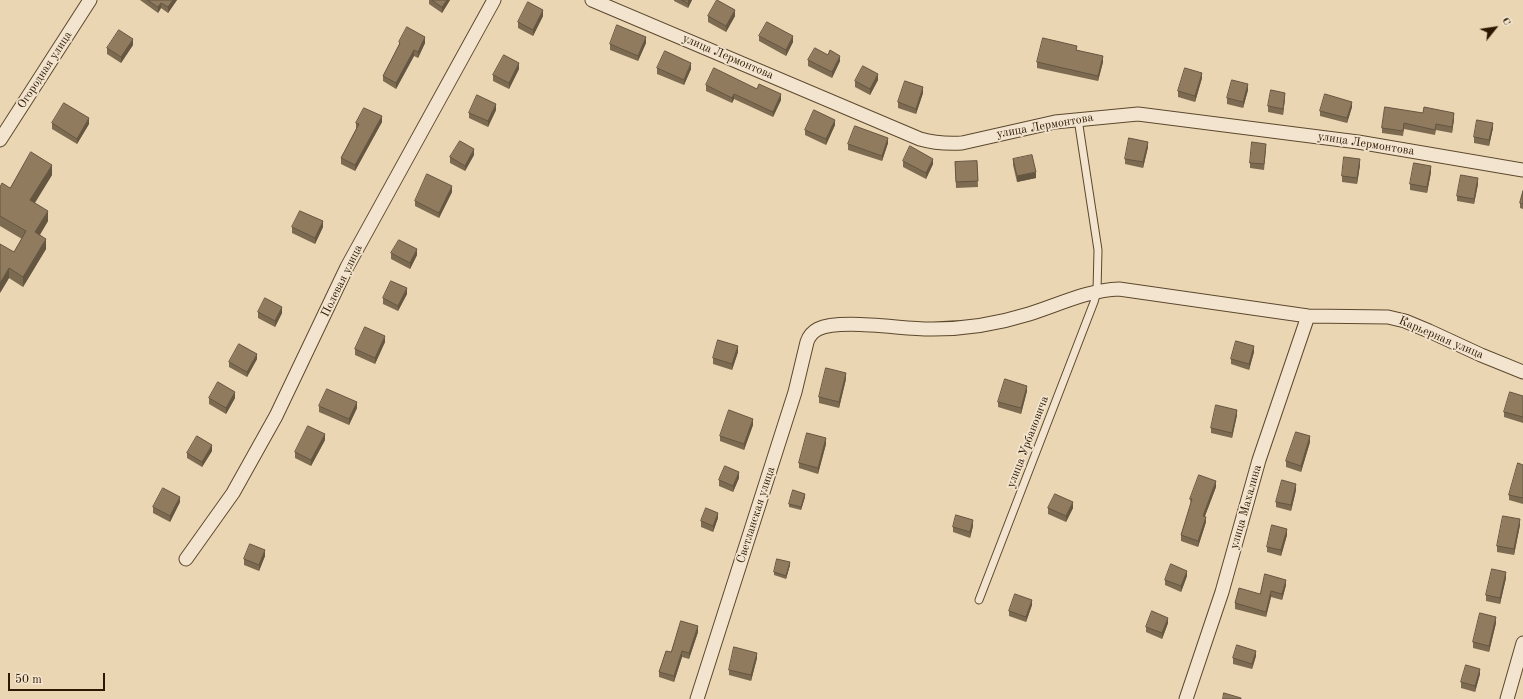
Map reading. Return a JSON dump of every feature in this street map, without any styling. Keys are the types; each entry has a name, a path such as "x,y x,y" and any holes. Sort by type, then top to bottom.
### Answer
{"street":[{"name":"Огородная улица","path":"0,140 90,0"},
{"name":"Полевая улица","path":"186,559 233,493 276,416 347,267 494,0"},
{"name":"улица Лермонтова","path":"592,0 912,136 933,142 947,144 962,143 1078,119 1138,114 1358,142 1523,170"},
{"name":"Карьерная улица","path":"813,332 825,327 841,325 931,329 967,328 1015,318 1097,292 1119,289 1308,316 1369,315 1405,321 1523,372"},
{"name":"улица Махалина","path":"1186,699 1222,592 1259,460 1308,316"},
{"name":"Светланская улица","path":"697,699 795,392 809,335 813,332"},
{"path":"1507,699 1523,643"}],"lane":[{"name":"улица Урбановича","path":"979,600 1097,292 1098,250 1078,119"}],"building":[{"path":"148,0 173,0 168,7 161,3 158,7"},
{"path":"432,0 447,0 442,7"},
{"path":"682,0 689,0 688,3"},
{"path":"717,0 735,10 726,26 708,16"},
{"path":"528,2 543,10 533,30 518,22"},
{"path":"767,22 793,36 786,50 759,36"},
{"path":"617,25 646,37 638,56 610,44"},
{"path":"407,27 425,37 418,52 414,50 396,83 383,76"},
{"path":"119,30 133,39 121,57 107,48"},
{"path":"1043,38 1077,46 1076,50 1103,56 1098,76 1037,62"},
{"path":"815,48 828,55 830,50 840,56 832,72 808,60"},
{"path":"665,51 691,63 684,80 657,68"},
{"path":"504,55 519,63 509,83 493,75"},
{"path":"863,66 878,74 870,89 855,81"},
{"path":"714,68 757,89 759,84 781,94 773,112 734,94 732,98 706,85"},
{"path":"1185,68 1202,73 1195,96 1178,91"},
{"path":"1232,80 1248,84 1243,102 1227,98"},
{"path":"905,81 923,87 916,109 898,102"},
{"path":"1271,90 1285,93 1283,109 1268,106"},
{"path":"1325,94 1352,102 1347,118 1320,111"},
{"path":"477,95 496,104 488,121 469,113"},
{"path":"64,103 89,118 77,139 52,123"},
{"path":"1385,107 1423,113 1424,107 1454,113 1452,127 1436,124 1435,130 1404,123 1403,131 1382,128"},
{"path":"364,108 382,116 355,165 341,158 359,124 356,123"},
{"path":"814,110 835,120 826,139 805,130"},
{"path":"1477,120 1493,123 1489,140 1474,137"},
{"path":"855,126 888,138 882,156 848,144"},
{"path":"1129,138 1148,142 1143,162 1125,159"},
{"path":"460,141 474,149 465,166 450,157"},
{"path":"1252,142 1266,144 1264,164 1250,163"},
{"path":"910,146 933,159 926,173 903,161"},
{"path":"31,152 52,165 30,200 48,211 35,232 46,239 23,277 9,268 0,283 0,244 14,252 26,231 0,216 0,187 2,183 10,188"},
{"path":"1032,155 1036,172 1017,176 1013,159"},
{"path":"1344,157 1360,159 1357,178 1342,176"},
{"path":"977,161 978,181 956,182 955,162"},
{"path":"1414,163 1431,166 1427,187 1410,184"},
{"path":"427,174 452,186 439,213 415,201"},
{"path":"1461,175 1478,178 1474,199 1457,196"},
{"path":"1523,191 1523,204 1520,203"},
{"path":"300,211 323,221 315,238 292,227"},
{"path":"399,240 417,249 410,263 391,253"},
{"path":"391,281 407,288 398,306 383,298"},
{"path":"265,298 282,307 275,321 258,312"},
{"path":"365,327 385,336 375,358 355,349"},
{"path":"718,340 738,346 732,364 713,358"},
{"path":"1236,341 1254,346 1249,364 1231,359"},
{"path":"239,344 257,354 247,372 229,362"},
{"path":"826,368 846,373 839,402 819,397"},
{"path":"1005,379 1027,386 1021,408 998,402"},
{"path":"218,382 235,392 226,408 209,398"},
{"path":"327,389 357,402 349,419 319,406"},
{"path":"1510,392 1523,396 1523,417 1504,412"},
{"path":"1216,405 1237,410 1232,433 1211,428"},
{"path":"729,410 753,419 744,444 720,436"},
{"path":"308,426 325,434 311,460 295,452"},
{"path":"1296,432 1310,436 1301,466 1286,461"},
{"path":"807,433 826,438 818,468 799,463"},
{"path":"197,436 212,445 202,462 187,453"},
{"path":"1518,463 1523,465 1523,498 1509,495"},
{"path":"725,466 739,472 733,486 719,480"},
{"path":"1199,475 1216,481 1203,516 1206,517 1198,541 1181,535 1192,499 1190,499"},
{"path":"1282,480 1296,484 1291,505 1276,502"},
{"path":"163,488 180,497 170,516 153,507"},
{"path":"793,490 805,494 801,507 789,504"},
{"path":"1055,494 1073,502 1066,516 1048,508"},
{"path":"706,508 718,513 713,526 701,521"},
{"path":"956,515 973,520 970,532 953,527"},
{"path":"1503,516 1520,519 1514,549 1497,546"},
{"path":"1272,525 1287,529 1281,550 1267,547"},
{"path":"250,544 265,550 259,565 244,559"},
{"path":"777,559 790,562 786,576 774,572"},
{"path":"1171,564 1187,571 1181,586 1165,580"},
{"path":"1492,569 1506,572 1500,598 1486,595"},
{"path":"1265,574 1286,580 1282,594 1271,591 1266,612 1235,603 1239,588 1260,594"},
{"path":"1015,594 1032,600 1026,617 1009,611"},
{"path":"1152,611 1168,618 1162,633 1146,627"},
{"path":"1480,613 1496,617 1489,646 1473,642"},
{"path":"681,621 698,626 689,653 682,651 674,676 659,672 666,651 671,652"},
{"path":"1237,645 1256,651 1252,664 1233,658"},
{"path":"734,647 757,653 751,675 729,670"},
{"path":"1466,665 1480,669 1475,686 1461,682"},
{"path":"1224,693 1241,698 1241,699 1223,699"}]}
